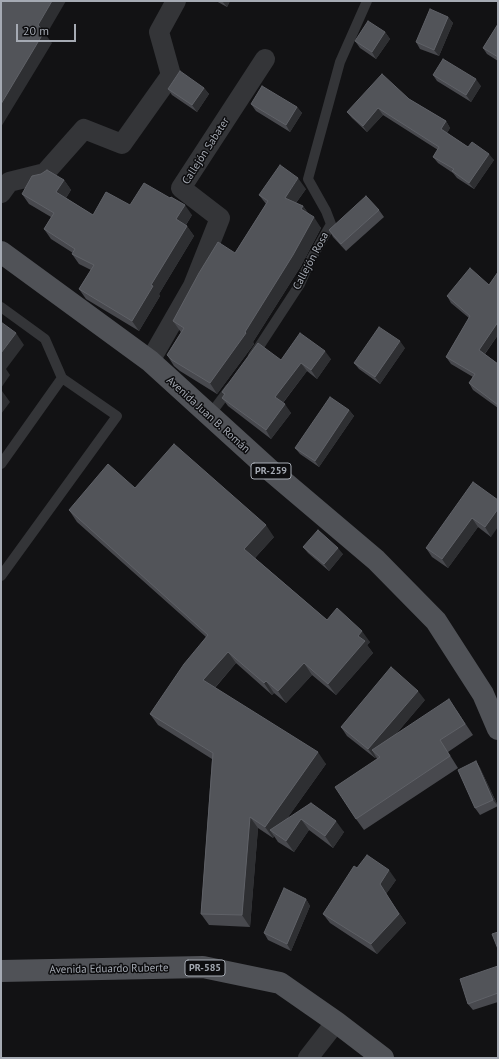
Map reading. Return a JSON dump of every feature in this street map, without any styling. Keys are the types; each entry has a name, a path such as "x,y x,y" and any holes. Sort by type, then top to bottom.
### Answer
{"main road":[{"name":"Avenida Juan B. Román","path":"1,252 150,362 271,471 376,560 436,621 483,694 498,728"},
{"name":"Avenida Eduardo Ruberte","path":"1,971 203,967 280,983 336,1022 383,1058"}],"street":[{"path":"1,194 9,182 45,173 84,129 122,144 171,76 159,32 176,1"},
{"name":"Callejón Sabater","path":"150,362 193,286 220,218 181,188 265,59"},
{"path":"308,1058 336,1022"}],"lane":[{"name":"Callejón Rosa","path":"246,367 300,284 310,261 331,224 326,211 308,179 340,62 367,1"},
{"path":"1,307 45,339 62,378 117,416 1,576"},
{"path":"1,464 62,378"},
{"path":"209,416 237,379"}],"building":[{"path":"1,1 52,1 38,25 44,32 1,104"},
{"path":"430,9 448,17 434,50 416,42"},
{"path":"368,21 385,32 372,52 355,41"},
{"path":"498,24 498,57 483,48"},
{"path":"443,59 476,79 466,95 433,75"},
{"path":"180,71 204,88 192,105 168,89"},
{"path":"382,74 409,99 446,121 441,129 468,147 472,142 489,154 469,183 452,171 454,169 433,157 439,147 378,108 363,126 347,112"},
{"path":"262,86 297,107 286,125 251,104"},
{"path":"280,165 298,178 285,198 303,206 301,209 314,217 293,255 245,332 246,333 210,383 172,360 167,355 184,328 173,321 218,242 235,253 268,201 259,195"},
{"path":"47,170 64,180 56,192 93,215 106,192 130,205 144,183 185,205 176,219 187,226 151,285 153,286 132,321 79,289 94,265 72,254 75,249 44,229 54,213 22,194 32,176 41,174"},
{"path":"366,196 379,210 341,244 329,230"},
{"path":"470,268 489,285 498,272 498,322 479,350 498,364 498,405 469,383 475,374 446,357 470,316 447,296"},
{"path":"1,322 16,333 1,353"},
{"path":"379,327 400,341 375,377 354,363"},
{"path":"300,333 325,351 311,370 301,363 275,397 285,404 266,430 222,398 225,394 222,392 258,343 281,360"},
{"path":"330,397 349,410 315,461 295,448"},
{"path":"174,444 266,525 244,549 327,620 337,608 362,631 358,636 365,641 328,684 304,663 278,691 266,681 264,683 228,652 203,680 318,752 265,827 250,817 242,915 201,914 213,753 150,714 184,664 208,635 69,510 108,464 135,488"},
{"path":"473,482 498,500 498,509 485,527 472,518 442,559 426,548"},
{"path":"318,530 338,548 324,564 303,547"},
{"path":"391,667 418,691 368,749 341,727"},
{"path":"449,699 465,724 440,740 450,756 356,819 335,787 380,757 372,750"},
{"path":"476,761 493,800 475,808 458,770"},
{"path":"311,803 336,821 325,836 301,819 286,841 270,830"},
{"path":"367,855 389,870 380,884 399,914 371,944 323,914 354,866 357,868"},
{"path":"284,888 306,899 287,944 264,933"},
{"path":"498,932 498,949 492,934"},
{"path":"498,966 498,993 468,1004 460,979"}]}
